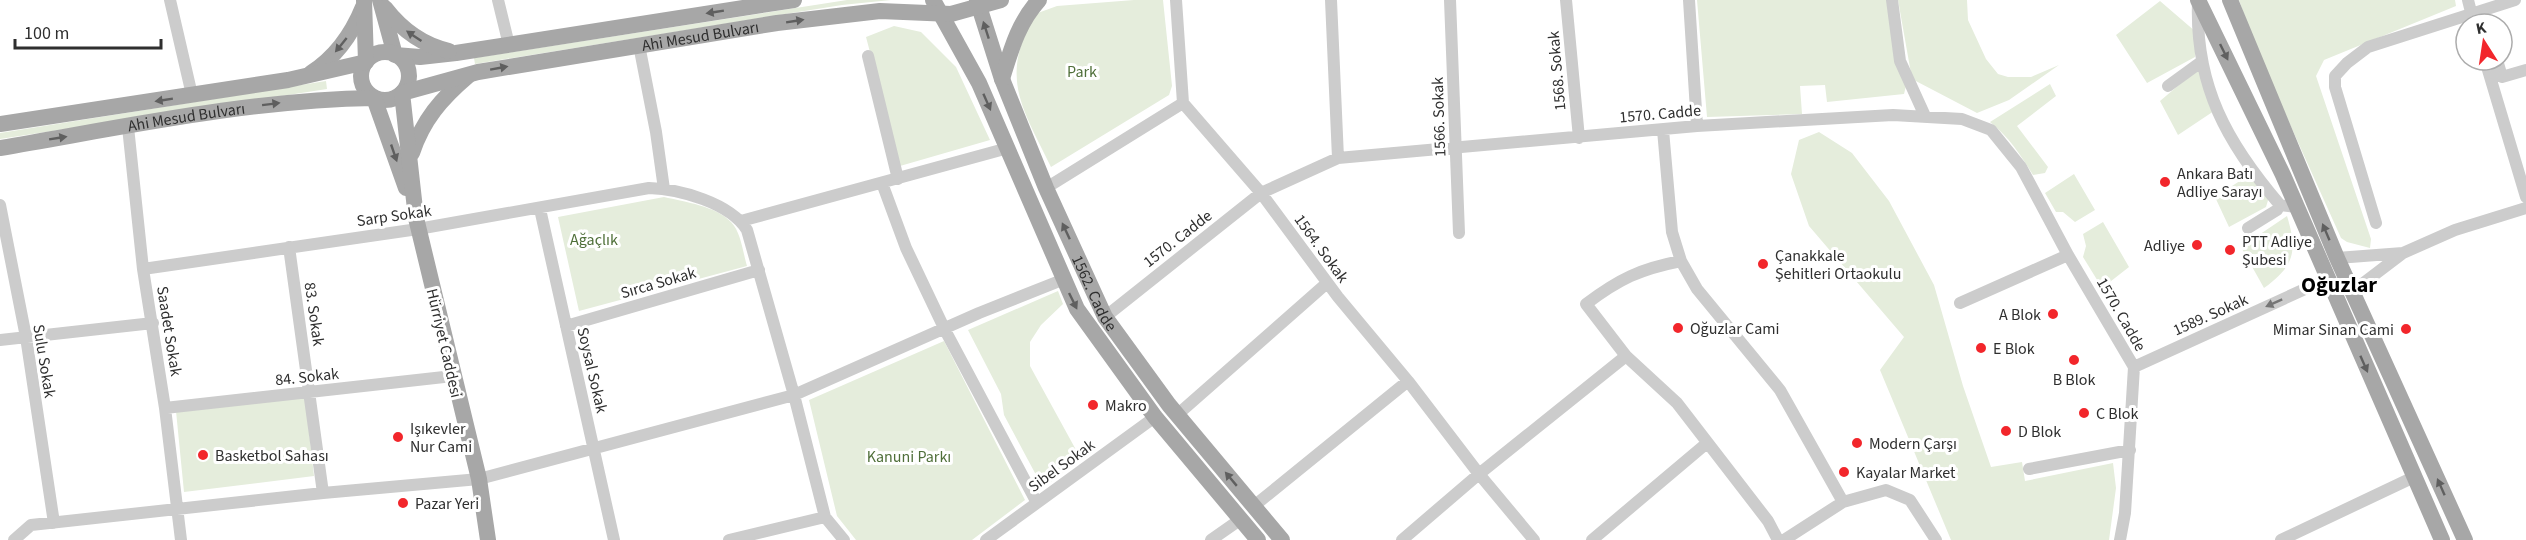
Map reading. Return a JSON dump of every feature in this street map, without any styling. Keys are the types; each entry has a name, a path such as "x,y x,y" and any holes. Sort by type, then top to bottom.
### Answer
{"main road":[{"name":"Ahi Mesud Bulvarı","path":"0,124 306,77 366,62 379,53 420,57 456,53 794,0"},
{"name":"Ahi Mesud Bulvarı","path":"0,148 288,102 374,98 386,100 402,93 471,74 639,45 858,12 937,7 959,12 977,3 1001,0"},
{"path":"1002,79 1016,35 1026,16 1039,0"},
{"path":"2198,0 2288,206 2327,279 2442,540"},
{"path":"2230,0 2337,258 2465,540"},
{"path":"372,2 417,39 431,46 456,53"},
{"path":"372,2 395,55 404,62 408,72 407,83 402,93 417,223"},
{"path":"372,2 366,62 361,73 362,85 374,98 417,223"},
{"path":"306,77 325,63 343,43 372,2"},
{"name":"1562. Cadde","path":"977,3 1002,79 1046,188 1105,316 1177,415 1282,540"},
{"name":"1562. Cadde","path":"937,7 979,83 1062,280 1077,309 1155,417 1258,540"},
{"path":"410,157 422,125 432,111 471,74"},
{"name":"Hürriyet Caddesi","path":"417,223 479,479 488,540"}],"street":[{"path":"170,0 192,95"},
{"path":"498,0 509,45"},
{"path":"1046,188 1183,103 1176,0"},
{"path":"1331,0 1338,158"},
{"name":"1566. Sokak","path":"1449,0 1459,233"},
{"name":"1568. Sokak","path":"1566,0 1579,138"},
{"path":"1689,0 1697,126"},
{"path":"1892,0 1900,61 1925,116"},
{"path":"2198,0 2197,28 2201,62 2214,101 2241,156 2288,206 2248,228"},
{"path":"2488,12 2515,0"},
{"path":"2376,223 2335,87 2335,76 2347,63 2368,47 2454,24"},
{"path":"639,45 656,132 664,189"},
{"path":"868,56 898,179"},
{"path":"2168,86 2201,62"},
{"path":"2501,72 2502,77 2526,70"},
{"path":"2489,72 2526,197"},
{"name":"1564. Sokak","path":"1183,103 1261,193 1327,283 1534,540"},
{"name":"1570. Cadde","path":"1105,316 1261,193 1338,158 1697,126 1893,114 1962,119 1991,130 2021,167 2068,255 2134,367"},
{"name":"Saadet Sokak","path":"128,126 143,269 165,408 181,540"},
{"path":"1663,130 1672,232 1681,261 1697,290 1780,390 1843,502"},
{"path":"843,540 825,517 759,270 747,230 741,221 1008,148"},
{"path":"882,183 906,248 945,330 1037,502"},
{"name":"Sarp Sokak","path":"143,269 289,247 417,223 540,209 649,188 664,189 719,205 741,221"},
{"name":"Sulu Sokak","path":"0,205 26,337 54,523"},
{"path":"2353,291 2403,253 2455,230 2526,208"},
{"name":"Soysal Sokak","path":"540,209 614,540"},
{"name":"83. Sokak","path":"289,247 323,493"},
{"path":"2337,258 2403,253"},
{"path":"1960,303 2068,255"},
{"path":"1681,261 1651,267 1615,282 1586,304 1626,356 1677,403 1768,520 1778,540"},
{"name":"Sırca Sokak","path":"566,326 759,270"},
{"name":"1589. Sokak","path":"2134,367 2327,279"},
{"path":"14,540 31,525 323,493 479,479 794,395 979,313 1062,280"},
{"path":"1177,415 1327,283"},
{"path":"0,340 153,323"},
{"path":"1402,540 1479,474 1626,356"},
{"path":"2120,540 2125,513 2134,367"},
{"name":"84. Sokak","path":"165,408 453,376"},
{"path":"1254,506 1407,381"},
{"name":"Sibel Sokak","path":"989,539 1155,417"},
{"path":"1592,540 1707,442"},
{"path":"2029,469 2130,450"},
{"path":"2281,540 2414,477"},
{"path":"1784,540 1843,502 1886,490 1910,500 1936,540"},
{"path":"729,540 825,517"},
{"path":"1211,540 1241,519"}],"green space":[{"path":"847,0 891,0 842,5 475,64 474,58"},
{"name":"Park","path":"1163,0 1172,86 1169,95 1051,167 1031,127 1019,92 1018,56 1024,36 1035,14 1057,6"},
{"path":"1697,0 1888,0 1906,86 1904,94 1827,102 1825,85 1800,86 1802,114 1707,117"},
{"path":"1898,0 1967,0 1968,20 1986,59 1998,74 2008,77 2031,77 2059,65 2009,100 1977,113 1912,79"},
{"path":"2239,0 2455,0 2456,6 2324,60 2316,76 2371,239 2370,248 2347,242 2341,238 2258,53"},
{"path":"2160,1 2196,32 2195,57 2147,83 2116,35"},
{"path":"894,26 921,32 956,67 990,140 900,166 866,37"},
{"path":"2199,68 2214,111 2178,135 2160,101"},
{"path":"326,81 327,89 0,139 0,133"},
{"path":"2050,84 2056,96 2017,126 2048,167 2045,173 2033,175 2014,146 1990,122"},
{"path":"1819,132 1852,153 1889,201 1934,285 1963,386 1991,467 2022,462 2025,481 2113,463 2116,488 2109,540 1951,540 1880,370 1904,337 1809,226 1791,174 1799,140"},
{"path":"2074,174 2095,210 2075,222 2063,212 2056,212 2045,193"},
{"path":"2249,175 2269,197 2266,207 2229,227 2215,197"},
{"name":"Ağaçlık","path":"664,197 700,205 725,217 737,231 747,266 579,311 558,217"},
{"path":"2287,216 2292,239 2291,257 2282,273 2264,288 2241,247"},
{"path":"2103,222 2129,267 2106,285 2099,283 2083,257 2086,246 2083,234"},
{"path":"1058,291 1063,304 1041,325 1030,342 1030,366 1081,459 1043,488 1004,415 1001,394 968,330"},
{"name":"Kanuni Parkı","path":"944,341 1025,500 972,540 856,540 837,516 809,400"},
{"path":"305,396 314,476 184,492 176,411"}],"place":[{"name":"Ankara Batı Adliye Sarayı","path":"2165,182"},
{"name":"Adliye","path":"2197,245"},
{"name":"PTT Adliye Şubesi","path":"2230,250"},
{"name":"Çanakkale Şehitleri Ortaokulu","path":"1763,264"},
{"name":"A Blok","path":"2053,314"},
{"name":"Oğuzlar Cami","path":"1678,328"},
{"name":"Mimar Sinan Cami","path":"2406,329"},
{"name":"E Blok","path":"1981,348"},
{"name":"B Blok","path":"2074,360"},
{"name":"Makro","path":"1093,405"},
{"name":"C Blok","path":"2084,413"},
{"name":"D Blok","path":"2006,431"},
{"name":"Işıkevler Nur Cami","path":"398,437"},
{"name":"Modern Çarşı","path":"1857,443"},
{"name":"Basketbol Sahası","path":"203,455"},
{"name":"Kayalar Market","path":"1844,472"},
{"name":"Pazar Yeri","path":"403,503"}],"district":[{"name":"Oğuzlar","path":"2339,284"}]}
